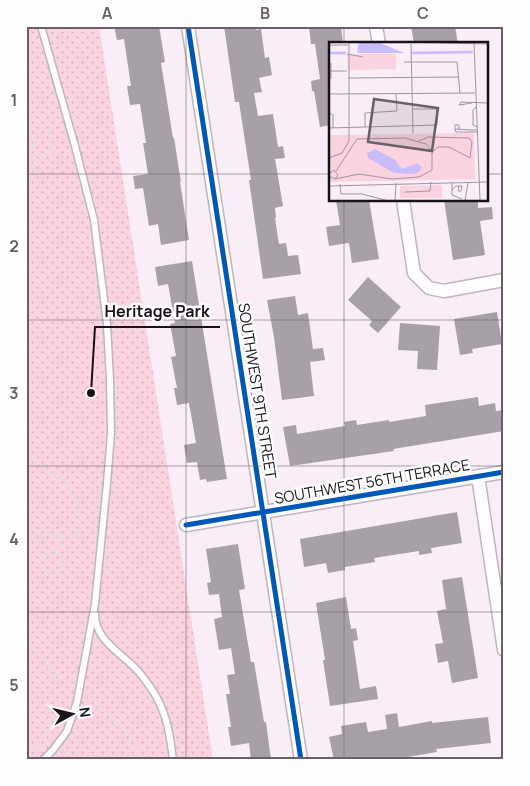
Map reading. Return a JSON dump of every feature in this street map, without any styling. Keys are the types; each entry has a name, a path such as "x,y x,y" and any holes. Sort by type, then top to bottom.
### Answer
{"street":[{"name":"SOUTHWEST 9TH STREET","path":"188,26 301,760"},
{"path":"376,26 378,42"},
{"path":"403,201 414,273 429,288 444,290 504,280"},
{"name":"SOUTHWEST 56TH TERRACE","path":"186,525 504,472"},
{"path":"478,476 504,650"}],"lane":[{"path":"41,26 94,220 107,324 111,433 95,604 77,702 67,731 43,760"},
{"path":"95,604 95,618 102,635 109,645 138,670 156,696 167,720 173,760"}],"path":[{"path":"26,110 35,156 34,174 26,193"},
{"path":"35,156 54,152 47,124"},
{"path":"26,458 37,463 66,483 77,504 76,530 79,536 26,534"},
{"path":"58,554 59,535"},
{"path":"44,553 58,554 62,554 61,573 42,572 44,553"},
{"path":"26,639 55,675 74,686"},
{"path":"27,760 39,747 49,721 54,695 55,675"},
{"path":"83,692 132,738 139,752 140,760"},
{"path":"61,752 80,760"}],"shaded area":[{"path":"26,26 99,26 213,760 26,760"}],"building":[{"path":"114,26 159,26 165,62 161,63 189,240 161,245 158,224 149,226 143,188 135,189 133,176 148,174 143,143 146,143 140,104 130,105 127,86 131,86 124,39 117,40"},
{"path":"224,26 256,26 256,30 261,29 265,58 269,57 272,75 259,78 262,92 254,93 258,116 273,114 278,147 283,146 285,158 275,159 283,206 275,208 275,218 279,244 286,243 288,256 298,255 301,274 263,279 239,102 235,102"},
{"path":"309,26 341,26 343,42 329,42 329,125 320,127 311,81 320,79 315,44 311,44"},
{"path":"411,26 455,26 458,42 414,42"},
{"path":"336,201 369,201 379,259 352,263 349,243 329,246 326,227 340,225"},
{"path":"444,201 478,201 478,208 492,207 493,219 480,221 485,255 453,260"},
{"path":"192,261 227,479 207,482 206,479 200,480 197,462 187,463 184,445 196,443 189,403 177,405 174,388 177,388 171,357 176,356 170,324 175,323 168,284 158,286 155,267"},
{"path":"368,277 401,307 378,333 369,325 372,321 348,300"},
{"path":"295,296 298,315 308,313 313,349 323,348 325,360 310,362 314,396 282,400 267,300"},
{"path":"497,312 502,344 472,349 473,353 460,355 454,319"},
{"path":"400,323 440,326 437,370 417,369 418,351 398,350"},
{"path":"478,397 479,406 495,403 496,411 504,410 504,431 393,449 394,451 290,466 283,427 296,425 297,434 345,426 344,422 356,420 357,425 389,420 389,422 426,416 425,405"},
{"path":"457,512 462,543 431,548 432,553 419,555 419,551 374,558 375,562 345,567 345,570 328,573 326,563 304,567 300,539"},
{"path":"238,544 245,589 239,590 251,662 254,662 264,722 266,722 271,760 251,760 249,743 231,746 228,727 231,727 226,694 230,694 227,675 235,674 231,648 219,650 214,619 222,617 219,594 209,595 207,583 211,582 206,549"},
{"path":"462,577 478,678 452,683 448,661 438,663 435,644 443,643 437,611 446,609 442,580"},
{"path":"346,597 351,629 356,628 358,640 353,641 360,689 376,686 378,699 330,706 316,603"},
{"path":"397,713 399,727 432,721 432,723 488,717 491,743 436,749 437,752 390,760 334,760 329,737 342,734 341,726 366,722 368,732 387,729 385,715"}],"cycle path":[{"path":"188,26 301,760"},
{"path":"186,525 504,472"}],"place":[{"name":"Heritage Park","path":"91,393"}]}
